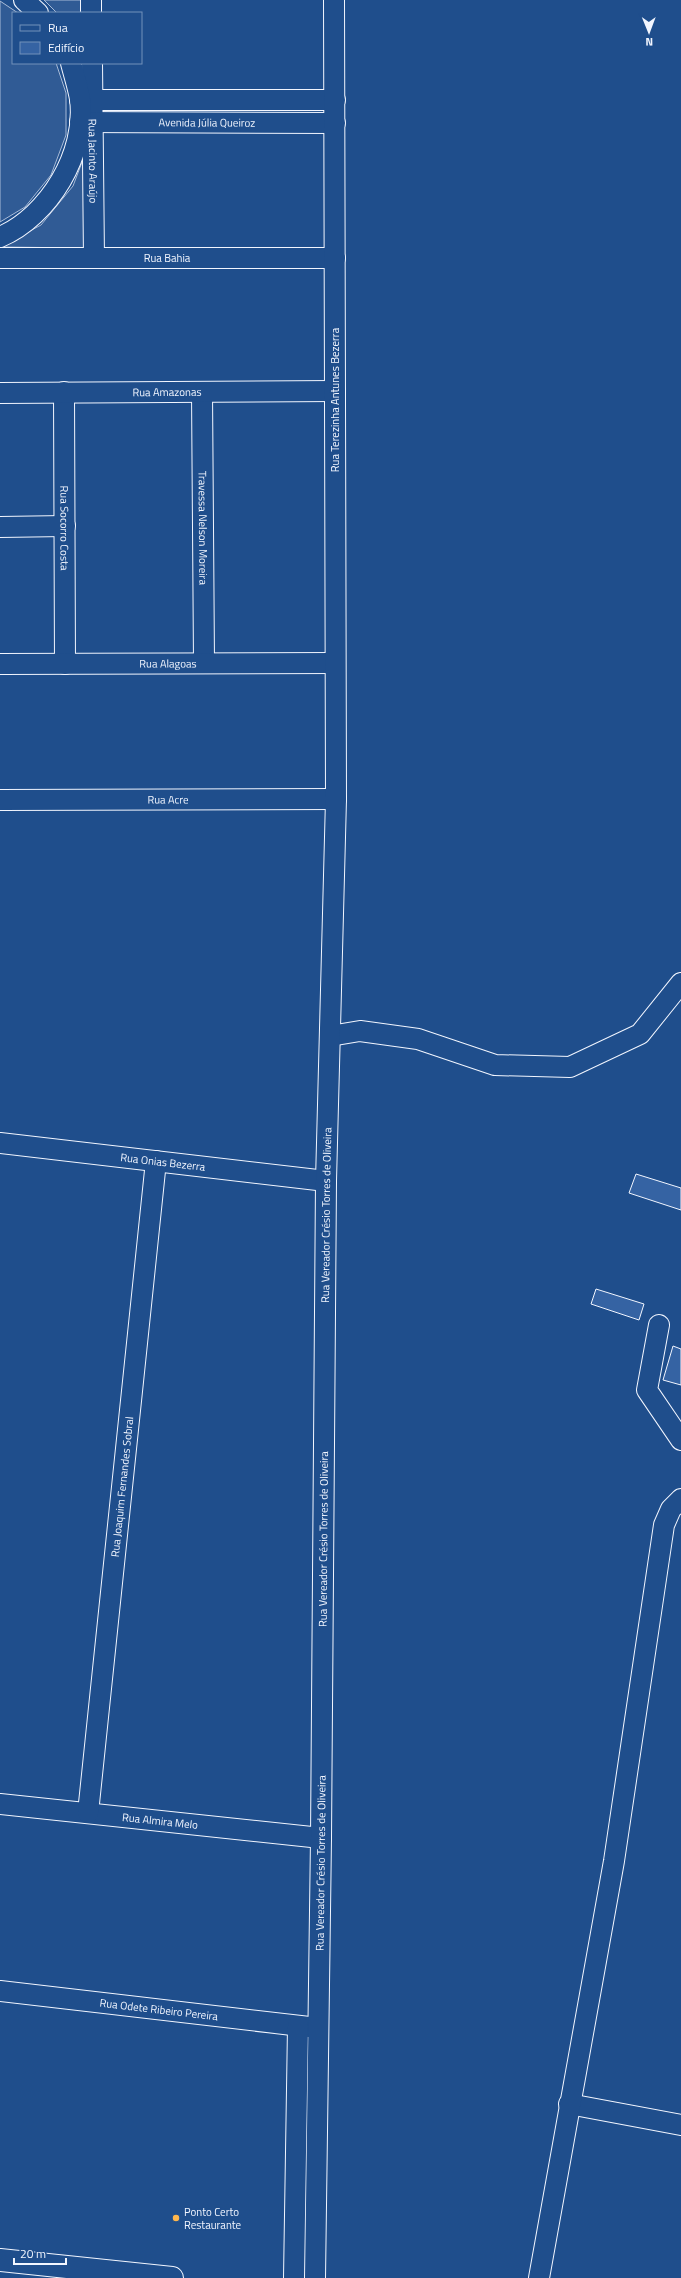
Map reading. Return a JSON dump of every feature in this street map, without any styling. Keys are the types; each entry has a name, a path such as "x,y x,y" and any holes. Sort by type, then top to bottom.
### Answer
{"main road":[{"path":"0,2260 163,2278"}],"street":[{"path":"24,0 37,12"},
{"path":"91,0 92,12"},
{"name":"Rua Terezinha Antunes Bezerra","path":"334,0 336,800"},
{"path":"71,64 86,100"},
{"path":"0,237 10,233 37,212 59,186 86,122 86,100 92,64"},
{"name":"Avenida Júlia Queiroz","path":"86,100 335,100"},
{"name":"Avenida Júlia Queiroz","path":"86,122 335,123"},
{"name":"Rua Jacinto Araújo","path":"86,122 94,258"},
{"name":"Rua Bahia","path":"0,258 335,258"},
{"name":"Rua Amazonas","path":"0,393 335,391"},
{"name":"Rua Socorro Costa","path":"64,392 66,664"},
{"name":"Travessa Nelson Moreira","path":"202,392 204,663"},
{"path":"0,527 64,526"},
{"name":"Rua Alagoas","path":"0,664 335,663"},
{"name":"Rua Acre","path":"0,800 336,800"},
{"name":"Rua Vereador Crésio Torres de Oliveira","path":"315,2278 321,1838 326,1180 336,800"},
{"path":"330,1036 360,1031 418,1039 495,1065 570,1068 640,1034 681,983"},
{"name":"Rua Onias Bezerra","path":"0,1143 326,1180"},
{"name":"Rua Joaquim Fernandes Sobral","path":"88,1813 156,1161"},
{"path":"659,1325 647,1390 681,1440"},
{"path":"539,2278 569,2104 614,1861 664,1525 670,1509 681,1499"},
{"name":"Rua Almira Melo","path":"0,1804 321,1838"},
{"name":"Rua Odete Ribeiro Pereira","path":"0,1991 318,2028"},
{"path":"294,2278 298,2026"},
{"path":"569,2104 681,2125"}],"shaded area":[{"path":"44,0 81,0 81,12 56,12"},
{"path":"0,1 16,12 12,12 12,64 56,64 66,93 66,135 51,175 25,207 0,222"},
{"path":"84,157 85,248 0,247 41,225 73,186"}],"building":[{"path":"636,1174 681,1188 681,1210 629,1193"},
{"path":"596,1289 644,1304 639,1320 591,1304"},
{"path":"673,1346 681,1349 681,1385 663,1380"}],"place":[{"name":"Ponto Certo Restaurante","path":"176,2218"}]}
